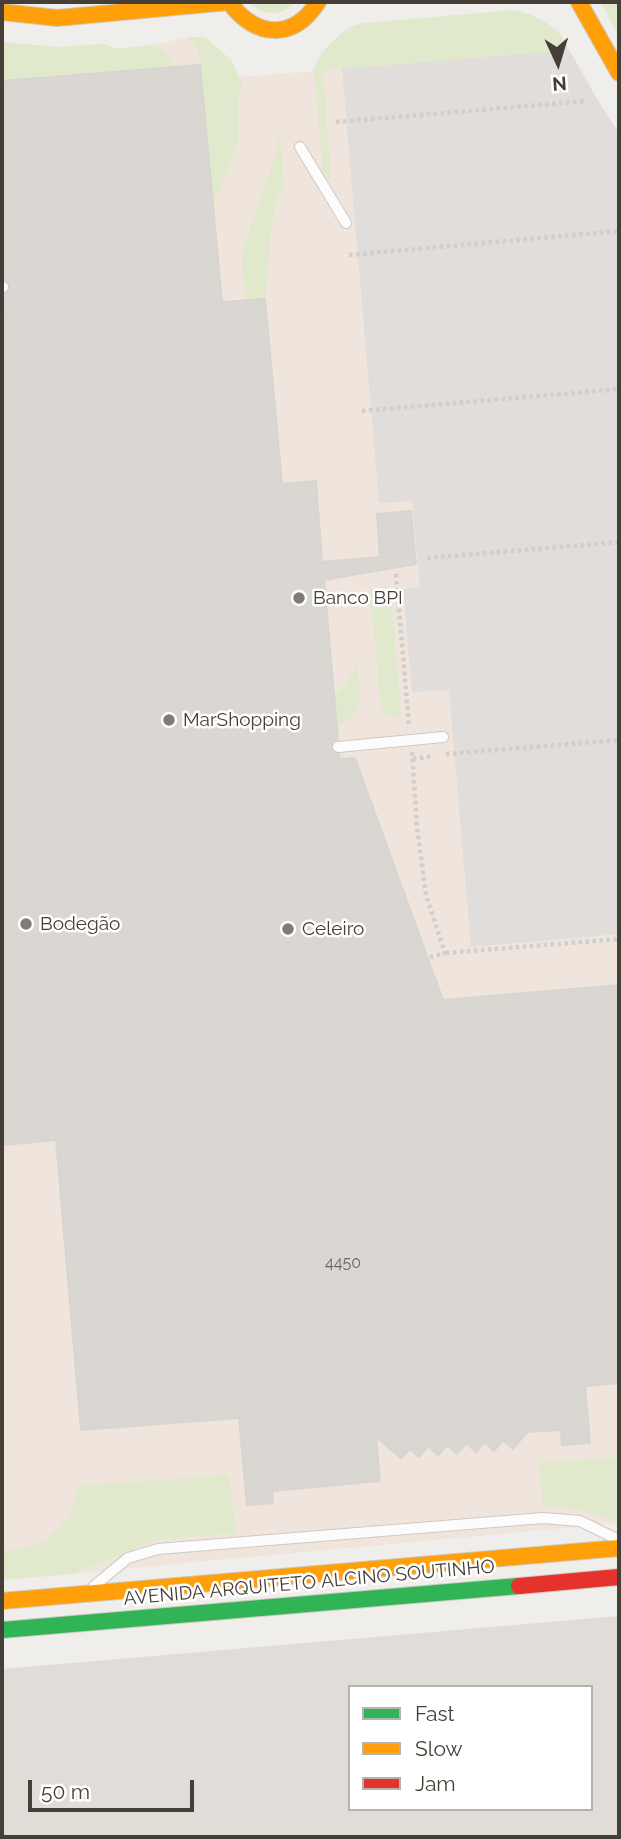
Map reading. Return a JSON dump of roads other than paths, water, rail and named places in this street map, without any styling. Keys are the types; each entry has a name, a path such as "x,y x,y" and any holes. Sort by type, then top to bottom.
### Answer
{"main road":[{"path":"2,12 57,18 229,2 235,12 254,27 278,30 300,23 318,2"},
{"path":"579,2 619,73"},
{"name":"AVENIDA ARQUITETO ALCINO SOUTINHO","path":"2,1601 619,1548"},
{"name":"AVENIDA ARQUITETO ALCINO SOUTINHO","path":"2,1630 619,1577"}],"lane":[{"path":"300,147 346,223"},
{"path":"338,747 443,737"},
{"path":"86,1594 128,1558 158,1549 542,1518 580,1521 619,1540"}],"place":[{"name":"Banco BPI","path":"299,598"},
{"name":"MarShopping","path":"169,720"},
{"name":"Bodegão","path":"26,924"},
{"name":"Celeiro","path":"288,929"}]}
